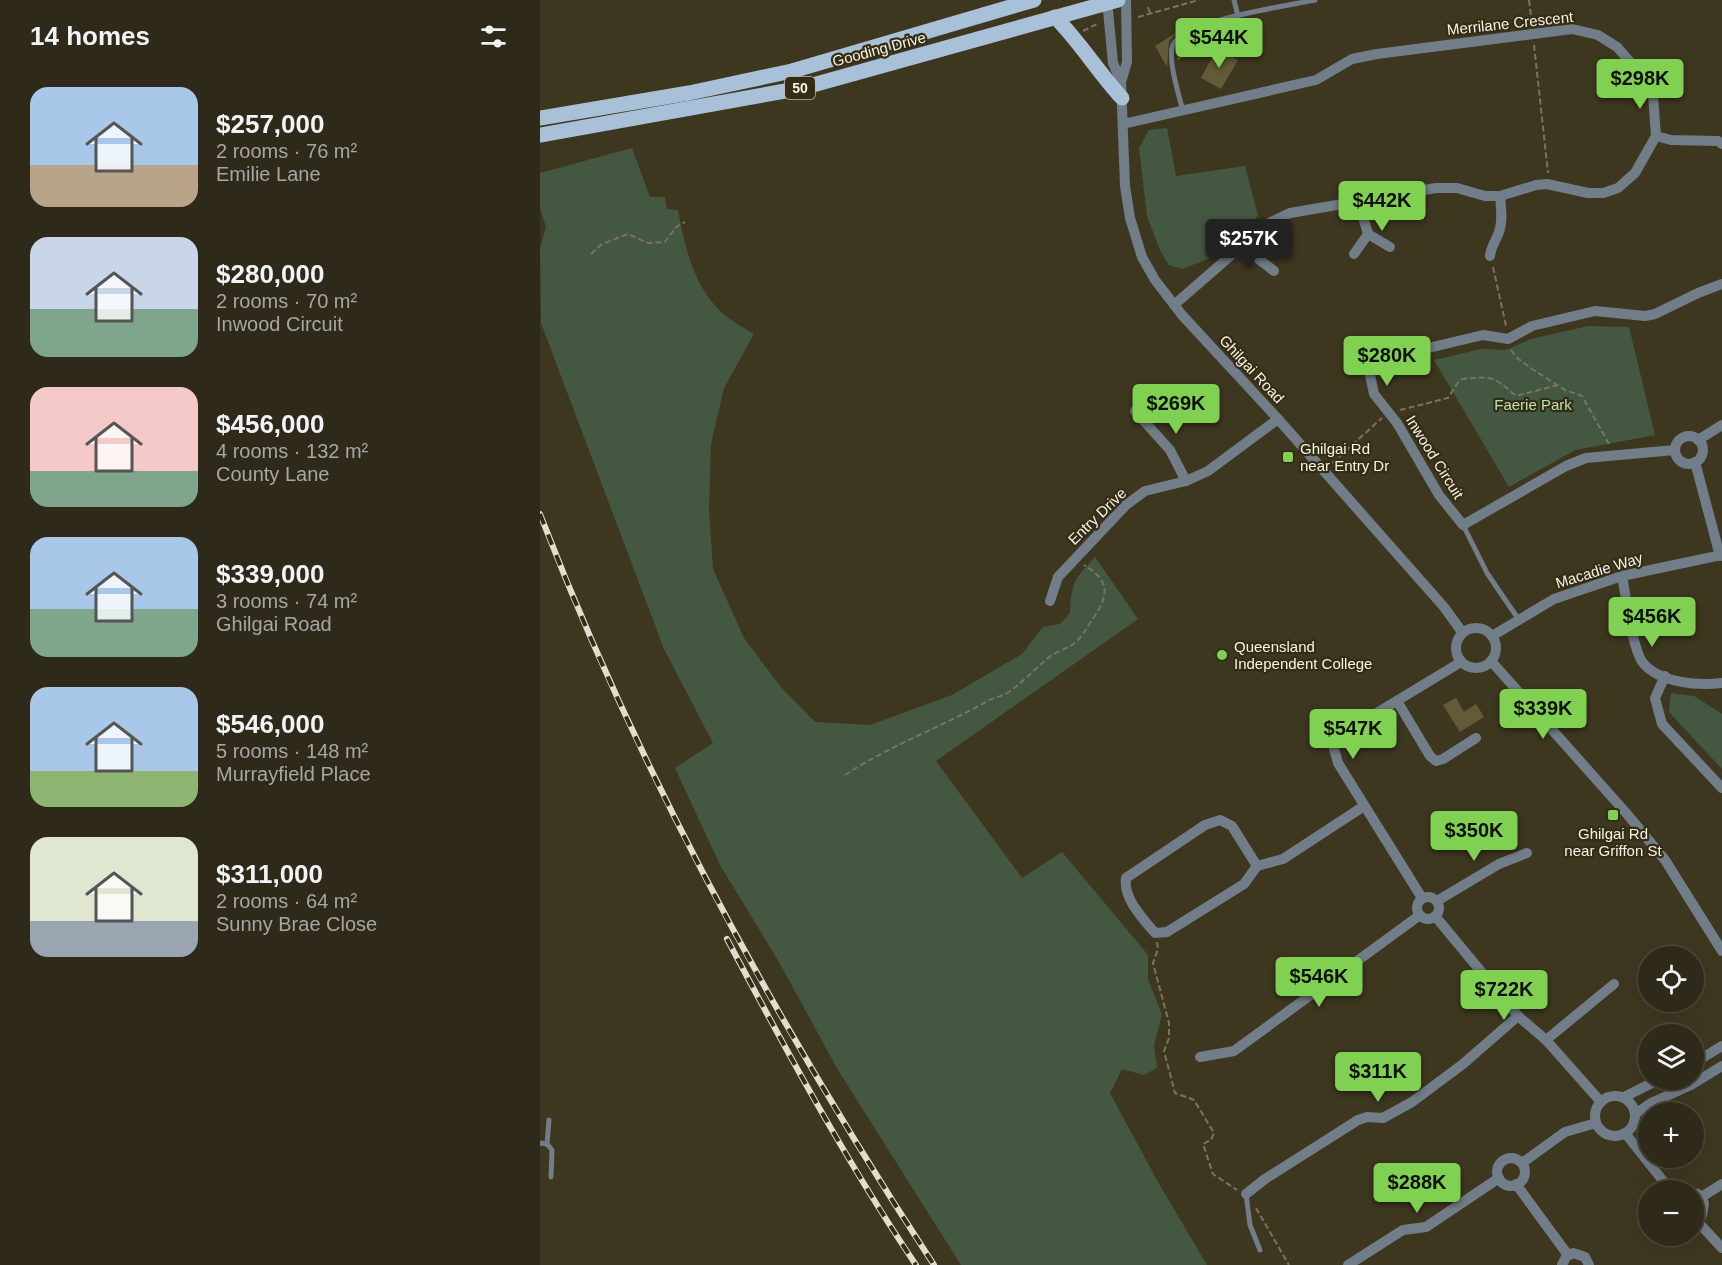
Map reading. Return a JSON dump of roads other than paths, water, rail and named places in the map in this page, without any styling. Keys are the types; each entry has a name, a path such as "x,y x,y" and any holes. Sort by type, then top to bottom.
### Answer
{"main road":[{"name":"Gooding Drive","path":"540,118 689,93 792,71 1034,0"},
{"name":"Gooding Drive","path":"540,135 802,88 1111,1"},
{"path":"1055,17 1068,29 1103,78 1122,98"}],"street":[{"name":"Ghilgai Road","path":"1121,82 1127,62 1126,0"},
{"name":"Ghilgai Road","path":"1111,1 1113,63 1121,82 1125,186 1133,232 1150,271 1174,305 1444,607 1462,632"},
{"name":"Merrilane Crescent","path":"1123,124 1316,80 1352,59 1572,29 1598,35 1617,47 1648,82 1653,95 1656,136"},
{"path":"1174,305 1268,224 1290,213 1436,188 1457,188 1485,196 1500,196 1536,185 1548,184 1588,193 1603,193 1618,188 1635,173 1656,136 1671,140 1718,141 1722,144"},
{"path":"1490,256 1502,216 1500,196"},
{"path":"1359,203 1368,234 1390,247"},
{"path":"1354,254 1368,234"},
{"path":"1242,246 1274,271"},
{"name":"Inwood Circuit","path":"1463,525 1439,495 1397,423 1374,394 1370,375 1373,366 1382,358 1483,335 1508,339 1532,326 1595,311 1645,316 1655,314 1722,284"},
{"path":"1135,411 1170,450 1186,481"},
{"name":"Entry Drive","path":"1050,601 1058,577 1126,504 1145,491 1186,481 1208,471 1278,419"},
{"path":"1698,440 1722,425"},
{"path":"1691,436 1698,440 1703,450 1701,457 1695,462 1684,463 1676,456 1675,450 1677,443 1683,437 1691,436"},
{"path":"1463,525 1566,466 1586,458 1675,450"},
{"path":"1695,462 1721,556"},
{"name":"Macadie Way","path":"1492,636 1554,599 1622,576 1721,556"},
{"path":"1622,576 1637,651 1643,663 1665,676 1683,682 1705,686 1722,683"},
{"path":"1469,628 1480,628 1492,636 1496,647 1491,661 1475,668 1461,662 1455,645 1462,632 1469,628"},
{"path":"1491,661 1665,860 1722,951"},
{"path":"1422,898 1338,763 1334,749 1337,737 1461,662"},
{"path":"1665,676 1655,698 1662,724 1722,788"},
{"path":"1397,701 1430,756 1436,761 1476,738"},
{"path":"1257,866 1232,826 1220,820 1205,825 1126,878 1125,887 1138,912 1157,933 1167,932 1244,884 1257,866 1283,859 1364,806"},
{"path":"1437,901 1499,864 1527,853"},
{"path":"1430,897 1437,901 1439,910 1435,916 1427,919 1420,915 1417,906 1422,898 1430,897"},
{"path":"1200,1057 1234,1051 1420,915"},
{"path":"1435,916 1458,946 1485,973 1518,1016 1546,1040 1601,1102"},
{"path":"1546,1040 1614,984"},
{"path":"1245,1194 1358,1120 1367,1117 1383,1118 1412,1102 1463,1064 1518,1016"},
{"path":"1704,1057 1722,1046"},
{"path":"1635,1114 1651,1103 1691,1085 1722,1066"},
{"path":"1624,1097 1630,1102 1635,1114 1633,1123 1625,1133 1610,1135 1596,1123 1596,1108 1601,1102 1613,1096 1624,1097 1638,1090"},
{"path":"1521,1163 1565,1132 1596,1123"},
{"path":"1625,1133 1662,1180"},
{"path":"1511,1158 1521,1163 1524,1174 1516,1185 1505,1184 1498,1178 1497,1169 1502,1162 1511,1158"},
{"path":"1348,1265 1402,1230 1426,1227 1498,1178"},
{"path":"1704,1193 1722,1184"},
{"path":"1516,1185 1565,1260 1573,1253 1582,1255 1589,1265"},
{"path":"1704,1230 1722,1248"}],"lane":[{"path":"1234,0 1238,16"},
{"path":"1182,111 1171,57 1174,44 1191,29 1238,16 1315,0"},
{"path":"1463,525 1487,573 1519,620"},
{"path":"547,1144 549,1120"},
{"path":"540,1143 547,1144 552,1150 551,1177"},
{"path":"1245,1194 1250,1225 1260,1250"}],"railway":[{"path":"540,514 623,710 717,900 821,1085 934,1265"},
{"path":"727,939 794,1064 890,1226 916,1265"}],"place":[{"name":"Ghilgai Rd near Entry Dr","path":"1288,457"},
{"name":"Queensland Independent College","path":"1222,655"},
{"name":"Ghilgai Rd near Griffon St","path":"1613,815"}],"park label":[{"name":"Faerie Park","path":"1533,404"}]}
